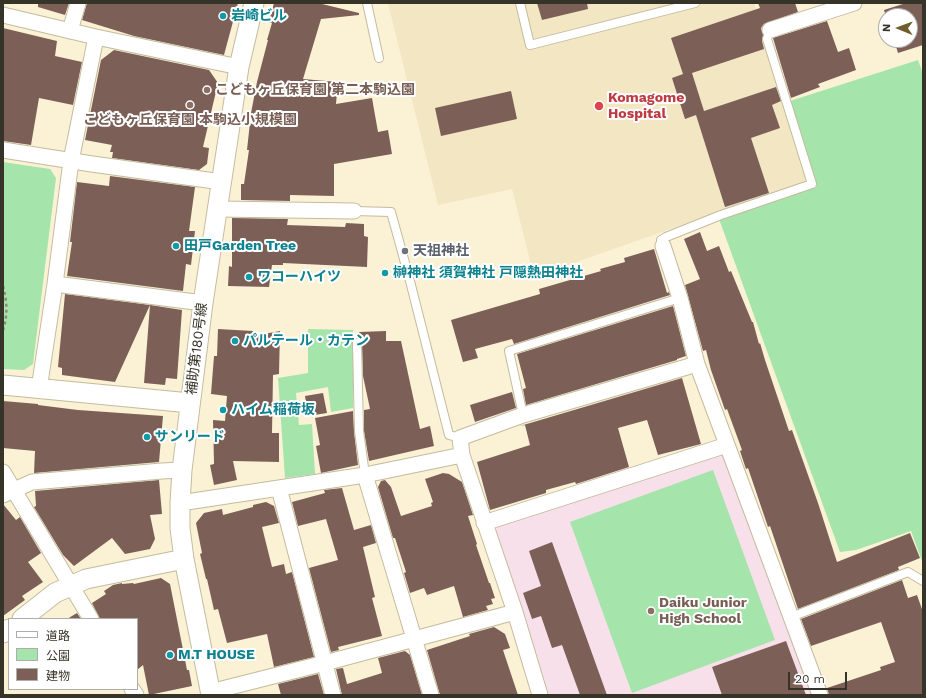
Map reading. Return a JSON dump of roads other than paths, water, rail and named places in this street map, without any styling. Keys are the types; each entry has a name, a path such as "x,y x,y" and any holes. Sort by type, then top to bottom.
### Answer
{"street":[{"path":"70,31 78,3"},
{"name":"補助第180号線","path":"211,693 184,559 180,528 182,470 203,303 239,67 254,3"},
{"path":"770,30 854,3"},
{"path":"3,15 96,37 239,67"},
{"path":"39,389 55,284 71,161 96,37"},
{"path":"3,150 222,182"},
{"path":"218,208 354,211"},
{"path":"663,246 680,298 697,364 820,695"},
{"path":"55,284 203,303"},
{"path":"540,695 462,455 460,438 523,415 697,364"},
{"path":"3,385 190,403"},
{"path":"484,523 727,444"},
{"path":"180,503 365,475 462,455"},
{"path":"9,492 32,482 182,470"},
{"path":"3,472 9,492 71,585 90,618"},
{"path":"365,475 432,695"},
{"path":"279,488 333,695"},
{"path":"23,618 55,593 86,579 184,559"},
{"path":"211,693 514,612"}],"lane":[{"path":"367,3 379,58"},
{"path":"520,3 530,45 695,3"},
{"path":"663,246 661,240 666,237 721,215 812,184 767,39 770,30"},
{"path":"354,211 391,212 410,280 449,435 460,438"},
{"path":"523,415 509,351 680,298"},
{"path":"357,343 359,431 365,475"},
{"path":"791,617 908,572 923,581"}],"place":[{"name":"岩崎ビル","path":"223,16"},
{"name":"こどもヶ丘保育園 第二本駒込園","path":"207,90"},
{"name":"こどもヶ丘保育園 本駒込小規模園","path":"190,105"},
{"name":"Komagome Hospital","path":"599,106"},
{"name":"田戸Garden Tree","path":"176,246"},
{"name":"天祖神社","path":"405,251"},
{"name":"榊神社 須賀神社 戸隠熱田神社","path":"385,273"},
{"name":"ワコーハイツ","path":"249,277"},
{"name":"パルテール・カテン","path":"235,341"},
{"name":"ハイム稲荷坂","path":"223,410"},
{"name":"サンリード","path":"147,437"},
{"name":"Daiku Junior High School","path":"651,611"},
{"name":"M.T HOUSE","path":"170,655"}]}
